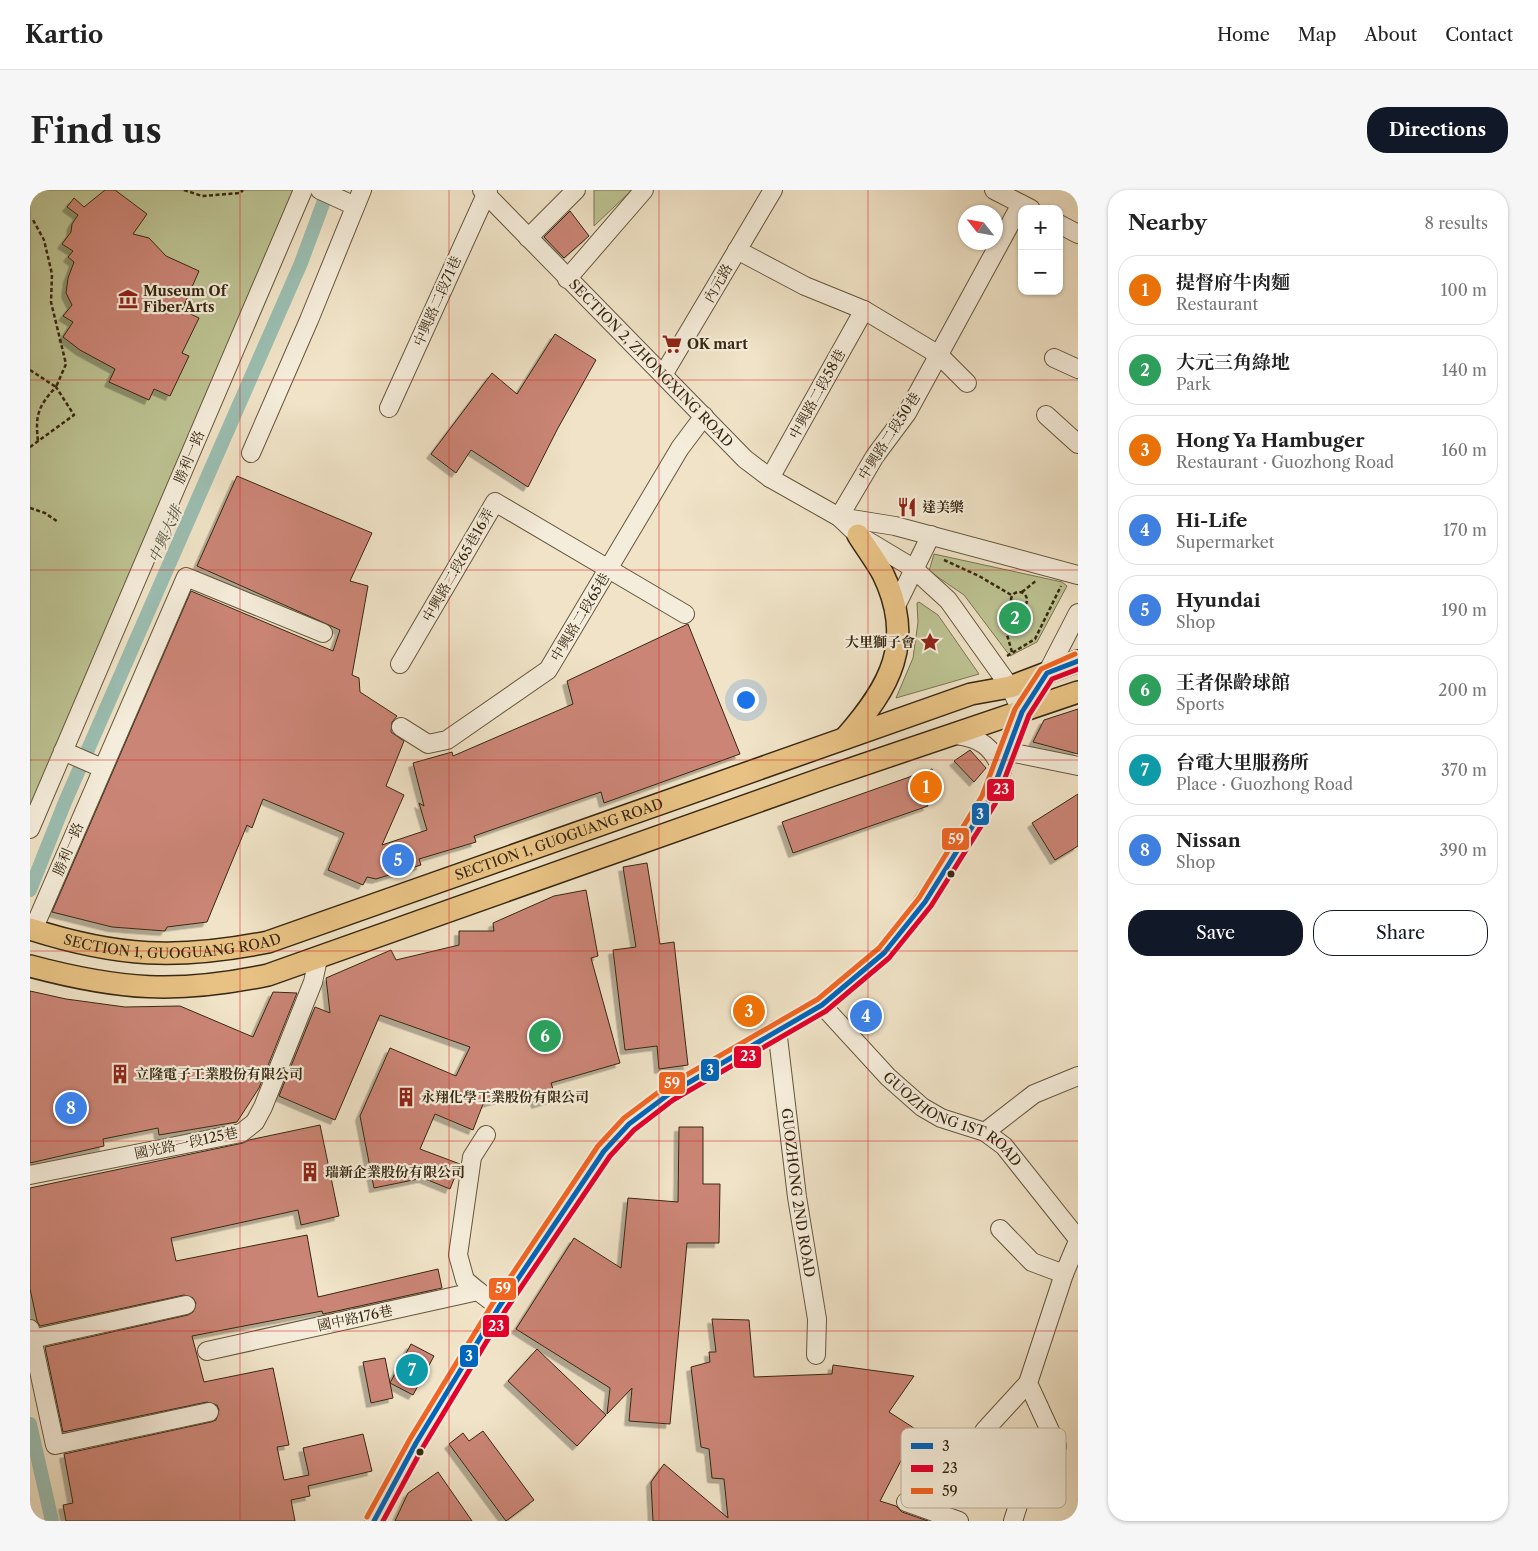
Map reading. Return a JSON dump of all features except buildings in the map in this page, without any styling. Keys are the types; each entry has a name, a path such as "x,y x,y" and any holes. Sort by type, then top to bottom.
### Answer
{"main road":[{"path":"845,739 884,687 897,652 897,628 894,610 883,574 858,535"},
{"name":"SECTION 1, GUOGUANG ROAD","path":"32,930 102,948 162,954 219,951 268,942 971,694 1010,687 1078,661"},
{"path":"30,966 96,982 164,989 227,984 268,975 318,959 824,778 956,735 1078,692"}],"street":[{"name":"勝利一路","path":"30,829 303,190"},
{"path":"251,453 309,320 359,198 320,190"},
{"path":"528,238 576,190"},
{"path":"568,279 644,190"},
{"name":"內元路","path":"663,375 773,190"},
{"path":"994,190 1024,205"},
{"name":"SECTION 2, ZHONGXING ROAD","path":"485,191 528,238 745,459 770,478 839,517 858,535 913,568 948,600 1010,687 1022,712"},
{"name":"中興路二段71巷","path":"390,408 485,191"},
{"name":"中興路二段50巷","path":"839,517 875,456 906,413 1018,220"},
{"path":"1063,226 1078,234"},
{"path":"737,250 805,286 864,310 939,355 967,383"},
{"name":"中興路二段58巷","path":"770,478 864,310"},
{"path":"1054,358 1078,368"},
{"path":"1046,415 1078,444"},
{"name":"中興路二段65巷","path":"402,727 428,744 446,740 548,670 680,448 704,416"},
{"name":"中興路二段65巷16弄","path":"400,664 495,502 610,568"},
{"name":"SECTION 2, ZHONGXING ROAD","path":"839,517 858,519 932,535 1067,581"},
{"path":"894,610 913,568 932,535"},
{"path":"610,568 685,614"},
{"name":"勝利一路","path":"32,930 186,577 323,633"},
{"path":"374,1521 416,1443 499,1307 594,1166 630,1124 669,1094 777,1029 822,1005 884,953 907,925 963,844 989,800 1009,752 1022,712 1047,673 1078,613"},
{"path":"956,735 973,737 983,744 996,756 1002,770"},
{"path":"62,751 102,768"},
{"path":"1009,752 1078,766"},
{"name":"國光路一段125巷","path":"30,1175 241,1133 255,1122 263,1107 314,982 318,959"},
{"name":"GUOZHONG 1ST ROAD","path":"822,1005 888,1077 922,1107 941,1118 985,1132 1004,1146 1078,1240"},
{"name":"GUOZHONG 2ND ROAD","path":"777,1029 797,1197 817,1319 816,1356"},
{"path":"985,1132 1034,1094 1078,1076"},
{"path":"486,1135 472,1157 458,1255 465,1280 499,1307"},
{"path":"1000,1229 1032,1262 1064,1274"},
{"path":"987,1428 1028,1383 1064,1274 1078,1240"},
{"name":"國中路176巷","path":"207,1351 478,1291"},
{"path":"186,1306 31,1334 55,1445 209,1412"},
{"path":"1028,1383 1048,1428"},
{"path":"922,1508 958,1521"},
{"path":"1013,1521 1017,1508"}],"path":[{"path":"184,190 202,196 240,192 243,190"},
{"path":"33,220 44,240 52,274 51,302 66,364 56,387 44,400 36,420 38,441"},
{"path":"30,370 56,387 74,415 30,447"},
{"path":"30,508 45,513 58,522"},
{"path":"944,560 979,576 1013,596 1022,593 1040,578"},
{"path":"1054,582 1067,581"},
{"path":"1004,663 1008,654 1035,639 1067,581"},
{"path":"1015,607 1023,607 1027,603 1027,598 1022,593"},
{"path":"1013,596 1012,603 1015,607"},
{"path":"1012,652 1005,628 1015,607"}],"green space":[{"path":"39,190 295,190 30,811 30,203"},
{"path":"594,190 632,190 594,226"},
{"path":"934,554 1062,582 1067,586 1037,642 1010,656 964,595 929,571"},
{"path":"919,602 938,615 979,674 896,698 913,658 918,622 917,603"}],"waterway":[{"name":"中興大排","path":"30,890 65,802 301,263 328,190"},
{"name":"中興大排","path":"30,1424 52,1521"}],"transit line":[{"name":"59","path":"367,1517 410,1439 493,1303 598,1146 624,1118 664,1088 818,999 879,948 919,898 982,796 1015,709 1041,669 1075,654"},
{"name":"3","path":"374,1521 416,1443 499,1307 604,1151 629,1124 669,1094 822,1005 884,953 925,902 989,800 1022,712 1047,673 1078,661"},
{"name":"23","path":"383,1521 423,1447 505,1311 610,1156 634,1130 673,1100 826,1011 889,958 931,906 995,804 1029,715 1052,679 1078,669"}],"place":[{"name":"Museum Of Fiber Arts","path":"128,299"},
{"name":"OK mart","path":"672,344"},
{"name":"達美樂","path":"907,507"},
{"name":"大元三角綠地","path":"1015,618"},
{"name":"大里獅子會","path":"930,642"},
{"name":"提督府牛肉麵","path":"926,787"},
{"name":"Hyundai","path":"398,860"},
{"name":"Hong Ya Hambuger","path":"749,1011"},
{"name":"Hi-Life","path":"866,1016"},
{"name":"王者保齡球館","path":"545,1036"},
{"name":"立隆電子工業股份有限公司","path":"120,1074"},
{"name":"永翔化學工業股份有限公司","path":"406,1097"},
{"name":"Nissan","path":"71,1108"},
{"name":"瑞新企業股份有限公司","path":"310,1172"},
{"name":"台電大里服務所","path":"412,1370"}]}
